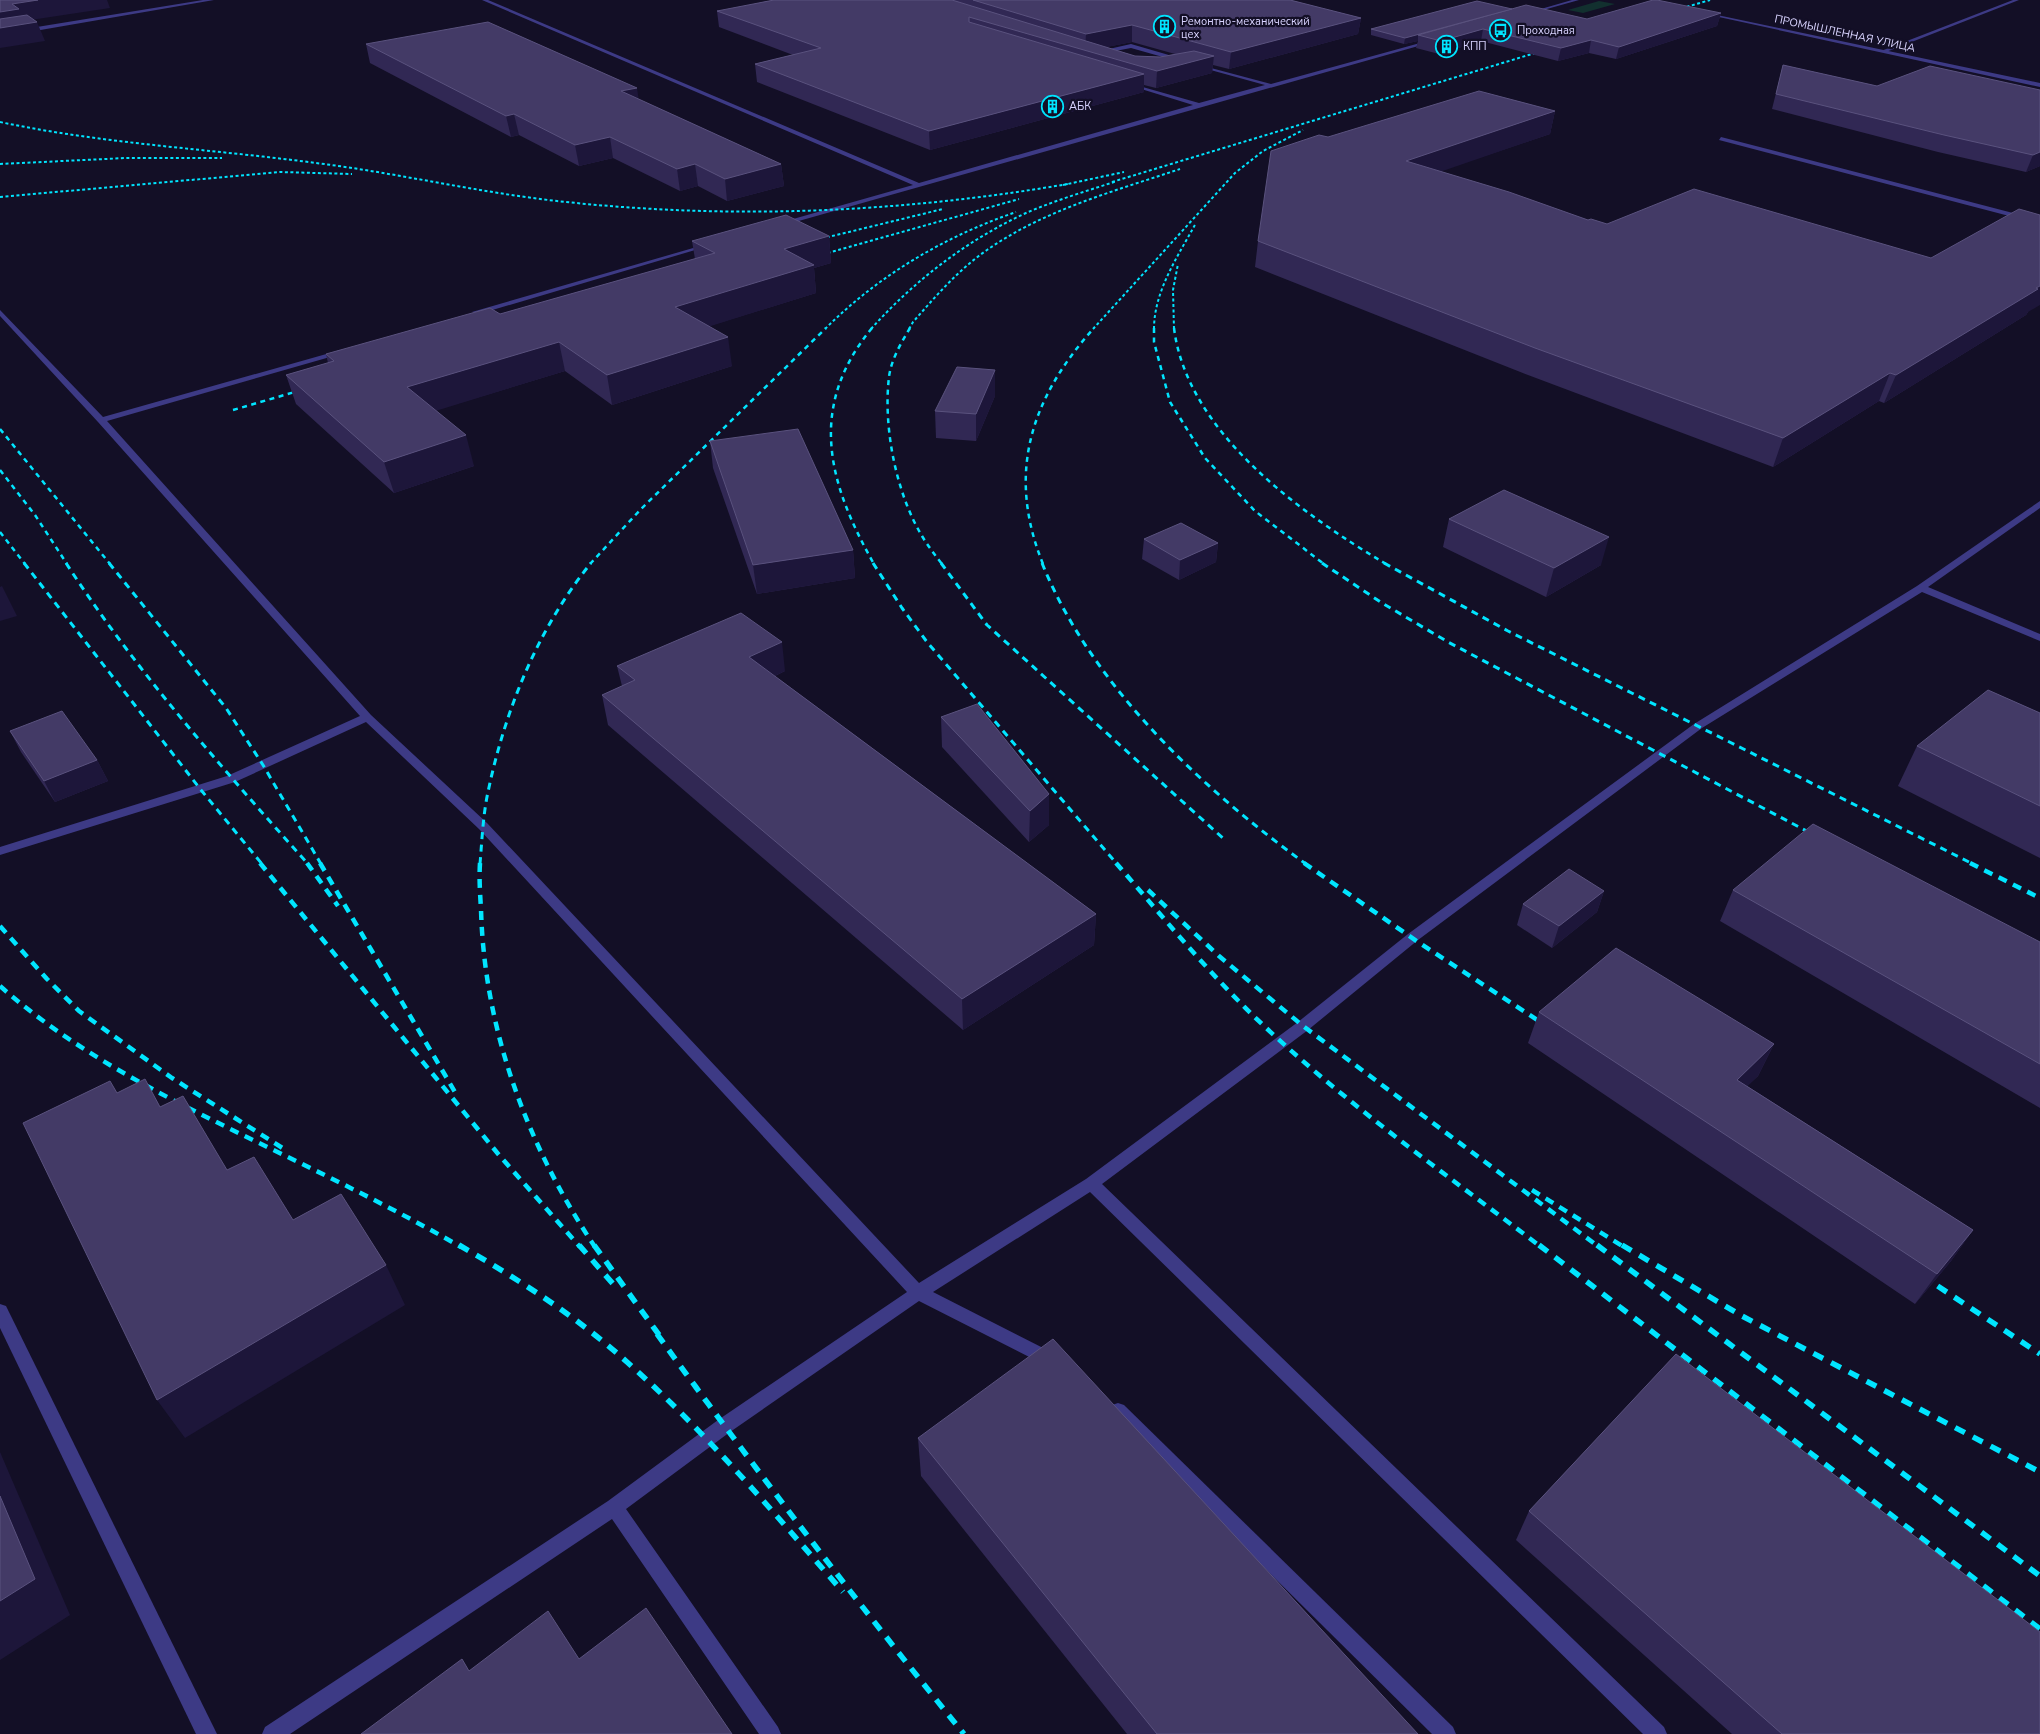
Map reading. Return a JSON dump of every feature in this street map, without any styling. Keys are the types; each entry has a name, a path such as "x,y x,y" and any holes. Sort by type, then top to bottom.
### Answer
{"street":[{"path":"0,34 212,0"},
{"path":"484,0 919,185"},
{"path":"1522,16 1577,0"},
{"path":"1884,51 2017,0"},
{"name":"ПРОМЫШЛЕННАЯ УЛИЦА","path":"1702,12 2040,85"},
{"path":"772,227 1199,105 1440,39"},
{"path":"1102,60 1086,55 1131,46 1271,85"},
{"path":"1184,66 1194,64"},
{"path":"1123,82 1199,105"},
{"path":"1721,139 2040,222"},
{"path":"465,315 715,243"},
{"path":"0,312 101,420 367,717 483,826 918,1293 1065,1367"},
{"path":"101,420 350,348"},
{"path":"272,1734 614,1507 724,1426 918,1293 1091,1183 1303,1026 1413,937 1698,726 1921,588 2040,504"},
{"path":"1921,588 2040,638"},
{"path":"0,851 231,779 367,717"},
{"path":"1091,1183 1657,1734"},
{"path":"0,1311 207,1734"},
{"path":"1110,1403 1446,1734"},
{"path":"614,1507 771,1734"}],"green space":[{"path":"1599,1 1615,4 1583,13 1568,10"}],"building":[{"path":"0,0 38,0 12,4 19,9 0,12"},
{"path":"774,0 952,0 1135,56 1160,57 1194,51 1214,56 1157,71 969,17 969,22 1144,74 929,131 755,64 821,48 717,11"},
{"path":"973,0 1290,0 1361,18 1231,52 1132,25 1086,34"},
{"path":"1653,0 1721,13 1619,47 1591,40 1561,48 1483,29 1441,41 1418,35 1526,5 1587,19"},
{"path":"1477,1 1512,9 1405,38 1371,29"},
{"path":"27,15 37,22 0,28 0,19"},
{"path":"488,22 637,88 621,91 781,164 725,179 695,164 677,169 610,137 575,145 514,114 506,116 366,44"},
{"path":"1783,65 1877,86 1930,66 2040,90 2040,152 2033,155 1776,94"},
{"path":"1479,91 1555,111 1406,161 1509,192 1588,220 1591,219 1607,224 1694,189 1931,258 2019,209 2040,215 2040,286 2036,288 2038,289 1896,375 1890,373 1783,438 1535,348 1258,241 1271,151 1319,135 1328,137"},
{"path":"786,215 829,236 784,249 814,265 675,307 728,337 607,375 559,342 407,387 466,435 384,462 286,375 334,361 326,354 490,308 500,314 715,253 692,241"},
{"path":"957,367 995,370 976,414 935,411"},
{"path":"798,429 853,550 753,565 710,441"},
{"path":"1504,490 1609,537 1554,568 1449,519"},
{"path":"1181,523 1218,543 1180,560 1144,539"},
{"path":"741,613 782,642 749,657 1096,914 962,999 602,695 635,680 617,666"},
{"path":"1988,690 2040,713 2040,806 1917,746"},
{"path":"977,704 1049,794 1030,811 941,717"},
{"path":"62,711 97,760 44,781 10,731"},
{"path":"1813,824 2040,942 2040,1064 1733,890"},
{"path":"1569,869 1604,891 1559,926 1523,904"},
{"path":"1616,948 1774,1044 1737,1080 1973,1230 1937,1274 1539,1012"},
{"path":"145,1079 160,1107 183,1096 227,1170 254,1157 293,1220 341,1194 386,1265 157,1400 23,1123 110,1081 117,1093"},
{"path":"1053,1339 1418,1734 1157,1734 918,1438"},
{"path":"1676,1354 2040,1632 2040,1734 1782,1734 1529,1511"},
{"path":"0,1496 35,1579 0,1601"},
{"path":"646,1608 732,1734 361,1734 462,1659 469,1671 548,1611 579,1659"}],"railway":[{"path":"1676,10 1710,0"},
{"path":"1112,182 1545,50"},
{"path":"0,122 79,136 346,167 497,193 621,207 749,212 877,207 940,202 1067,184"},
{"path":"1093,329 1235,173 1263,151 1303,130"},
{"path":"0,164 126,158 222,158"},
{"path":"909,329 913,322 957,275 976,258 1009,236 1080,203 1180,169"},
{"path":"0,197 280,172 352,174"},
{"path":"1067,184 1124,172"},
{"path":"871,329 923,278 983,236 1037,208 1117,181"},
{"path":"817,256 1019,199"},
{"path":"816,240 943,209"},
{"path":"825,329 868,291 914,260 963,233 1016,212"},
{"path":"1154,329 1158,301 1168,274 1196,223"},
{"path":"1174,329 1173,290 1178,264"},
{"path":"590,564 641,509 826,328"},
{"path":"872,328 852,358 838,387 832,416 831,445 836,475 845,504 874,564"},
{"path":"910,328 897,352 890,371 888,396 890,438 905,500 922,536 942,564"},
{"path":"1043,564 1032,531 1026,499 1026,468 1031,438 1040,409 1054,382 1072,355 1094,328"},
{"path":"1174,328 1183,366 1201,402 1225,436 1253,467 1285,495 1319,521 1386,564"},
{"path":"1154,329 1154,342 1170,402 1205,458 1255,511 1324,564"},
{"path":"233,410 305,389"},
{"path":"0,429 110,564"},
{"path":"0,470 35,515 67,564"},
{"path":"0,532 25,564"},
{"path":"24,563 201,790 262,864"},
{"path":"66,563 121,642 181,718 308,864"},
{"path":"109,563 226,708 263,765 321,864"},
{"path":"480,864 488,792 495,761 514,701 526,671 555,615 591,563"},
{"path":"873,563 927,642 1117,864"},
{"path":"941,563 987,625 1225,840"},
{"path":"1042,563 1063,608 1089,651 1119,692 1153,731 1189,768 1227,802 1306,864"},
{"path":"1322,563 1382,603 1448,642 1818,837"},
{"path":"1384,563 1508,631 1973,864"},
{"path":"260,863 499,1155 580,1247"},
{"path":"307,863 338,906"},
{"path":"320,863 455,1092"},
{"path":"1116,863 1224,986 1296,1055 1364,1112 1541,1247"},
{"path":"1304,863 1418,942 1548,1027"},
{"path":"1970,863 2040,898"},
{"path":"480,864 484,954 491,999 501,1043 514,1086 530,1128 549,1169 595,1247"},
{"path":"1148,890 1219,956 1303,1026 1599,1247"},
{"path":"0,926 47,979 79,1011 172,1078 284,1149"},
{"path":"0,986 60,1033 124,1073 191,1109 386,1206 461,1247"},
{"path":"1532,1190 1624,1247"},
{"path":"459,1245 546,1299 588,1329 627,1362 712,1445 843,1592"},
{"path":"579,1245 614,1285"},
{"path":"594,1245 662,1339"},
{"path":"1539,1245 2040,1629"},
{"path":"1597,1245 2040,1576"},
{"path":"1622,1245 1742,1316 2040,1472"},
{"path":"1921,1275 2040,1354"},
{"path":"657,1334 808,1536 964,1734"}],"place":[{"name":"Ремонтно-механический цех","path":"1165,27"},
{"name":"Проходная","path":"1501,30"},
{"name":"КПП","path":"1447,46"},
{"name":"АБК","path":"1053,106"}]}
